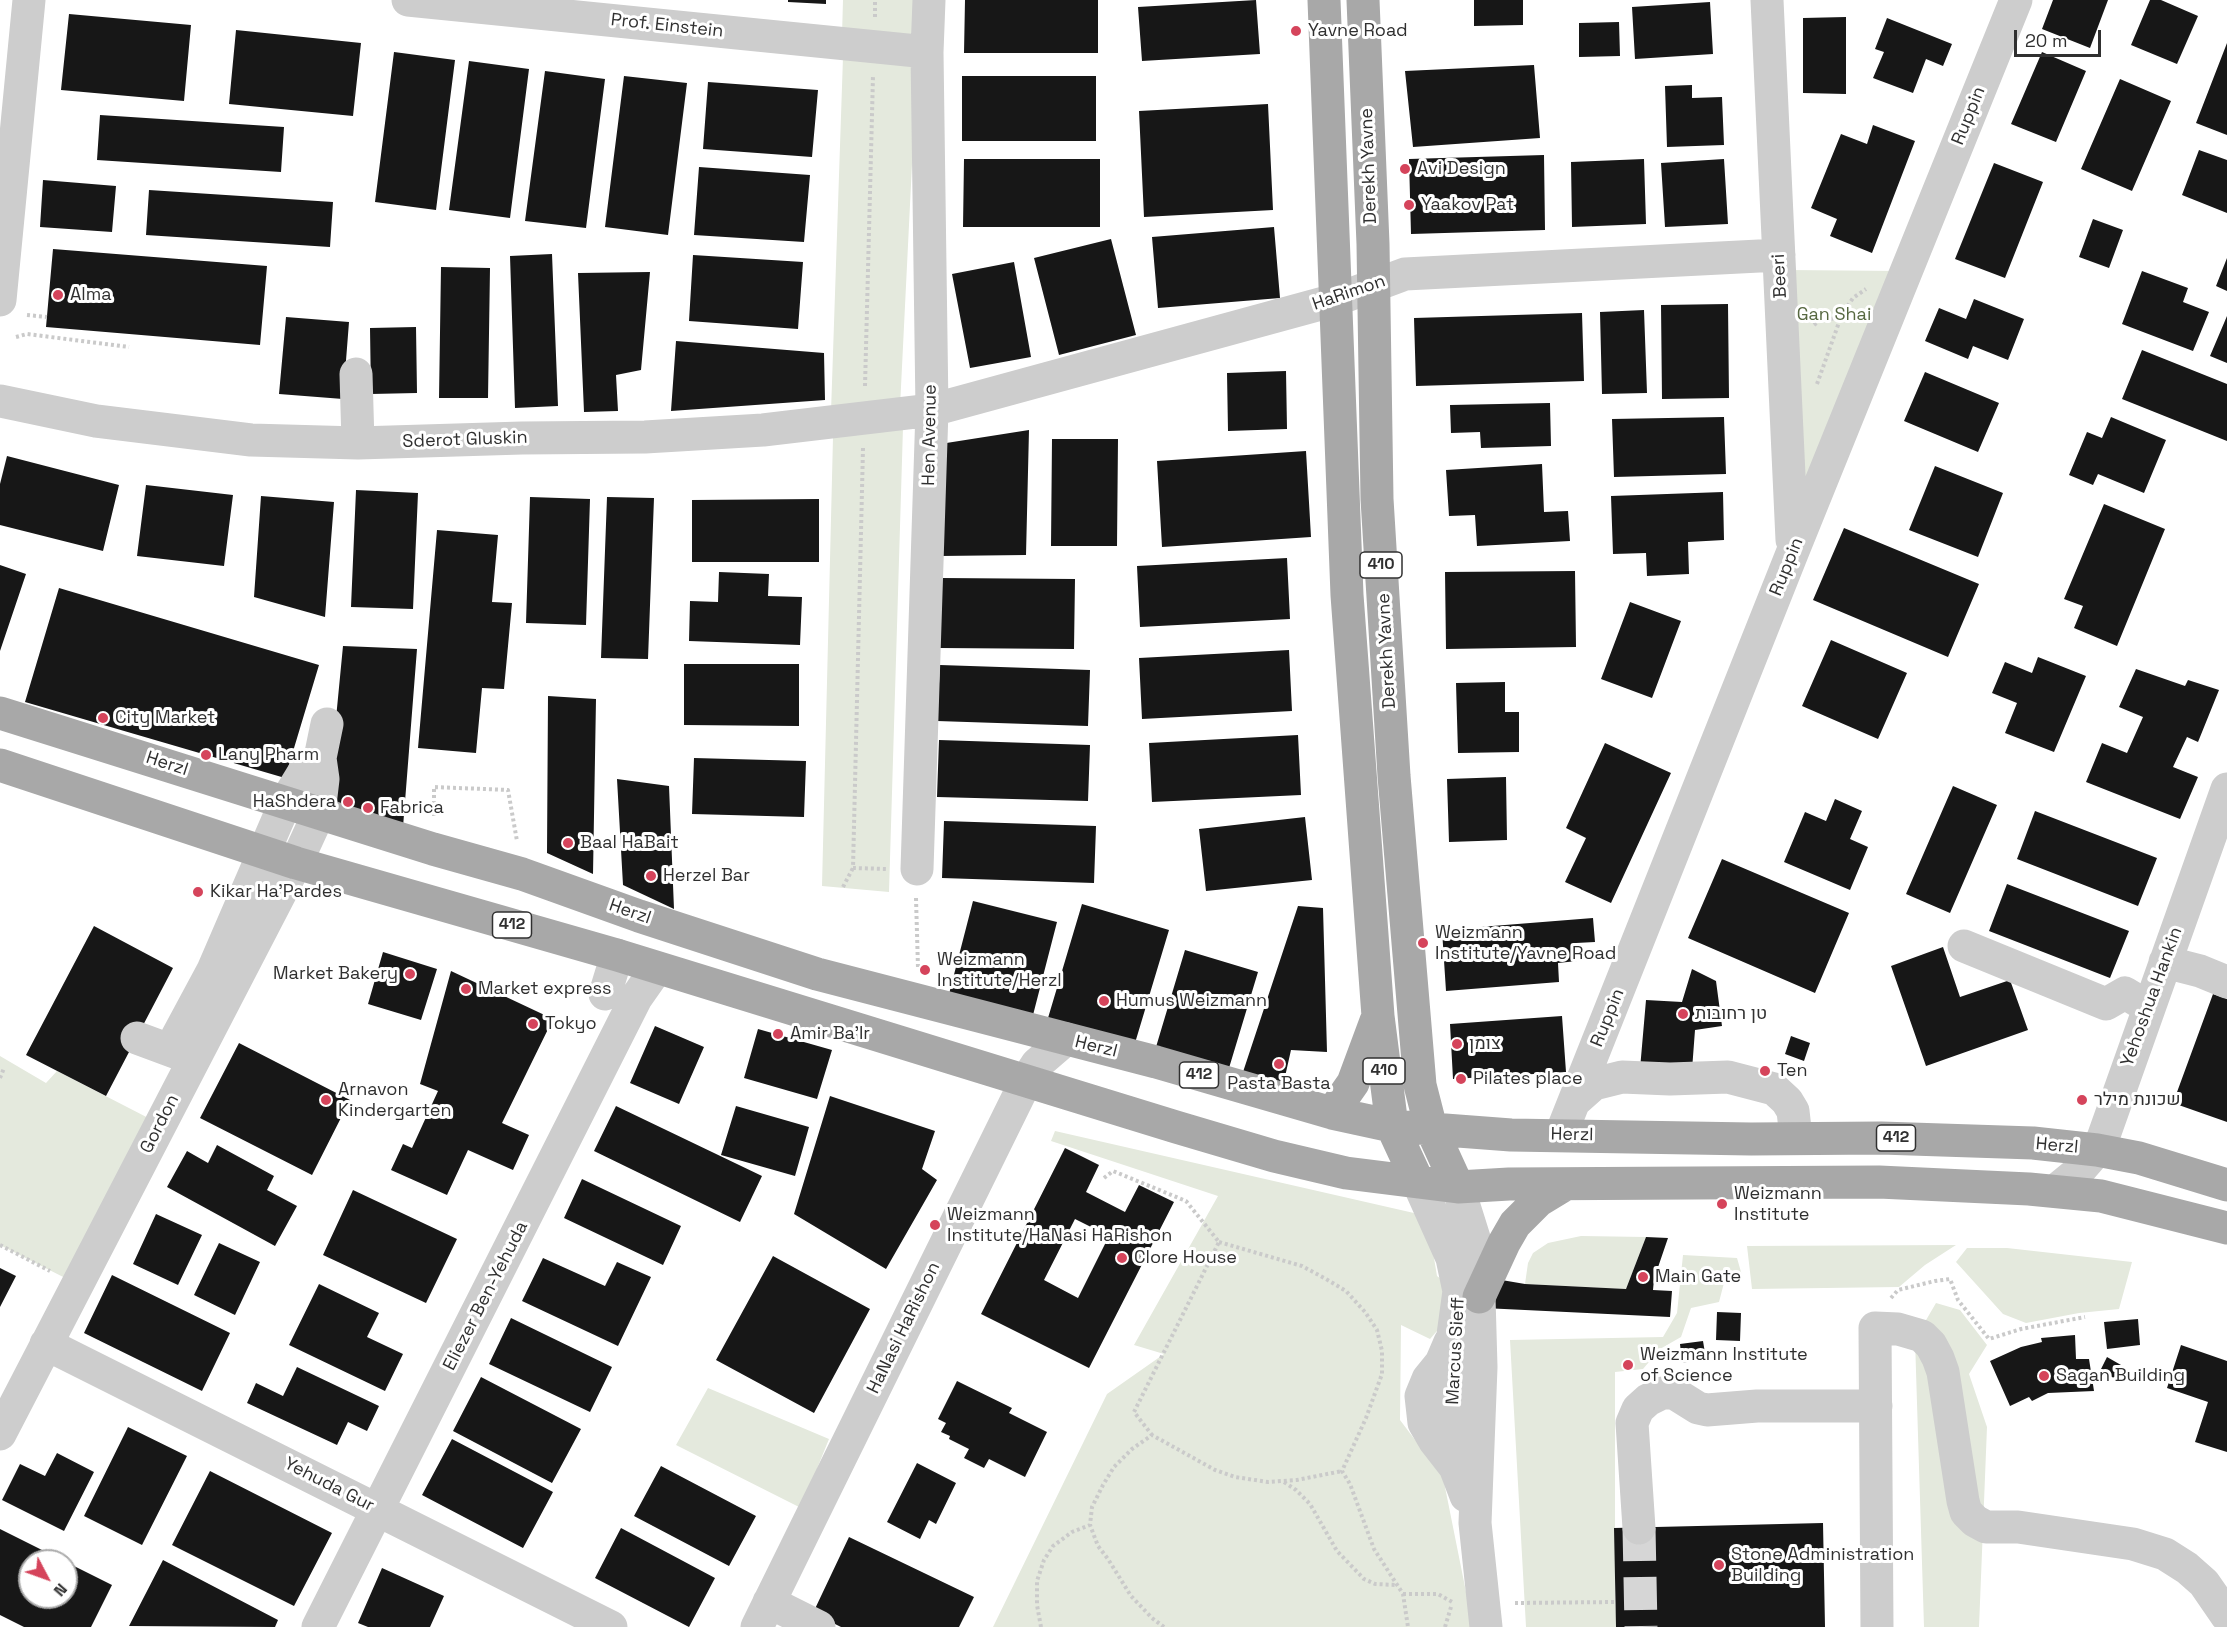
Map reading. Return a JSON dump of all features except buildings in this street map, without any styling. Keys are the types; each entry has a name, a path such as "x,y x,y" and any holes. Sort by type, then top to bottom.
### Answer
{"main road":[{"name":"Derekh Yavne","path":"1324,0 1347,594 1378,1016 1392,1126 1418,1182"},
{"name":"Derekh Yavne","path":"1363,0 1373,244 1377,499 1394,776 1419,1074 1431,1128 1458,1187"},
{"name":"Herzl","path":"4,716 286,801 433,849 522,874 639,916 817,974 1156,1062 1332,1113 1392,1126 1511,1135 1561,1134 1751,1139 1964,1139 2097,1150 2139,1158 2227,1185"},
{"name":"412","path":"0,765 263,854 617,955 1292,1161 1346,1173 1458,1187 1879,1182 2055,1191 2101,1196 2227,1228"},
{"path":"1332,1113 1353,1083 1378,1016"},
{"path":"1479,1297 1515,1224 1538,1201 1566,1184"}],"street":[{"path":"9,307 29,0"},
{"name":"Prof. Einstein","path":"408,0 927,52"},
{"name":"Hen Avenue","path":"917,870 932,410 927,52 929,0"},
{"name":"Beeri","path":"1767,0 1793,551"},
{"name":"Ruppin","path":"1561,1134 2016,0"},
{"name":"HaRimon","path":"932,410 1335,300 1405,273 1779,255"},
{"path":"356,374 358,443"},
{"name":"Sderot Gluskin","path":"0,401 96,421 187,433 251,440 358,443 645,437 763,430 864,420 932,410"},
{"name":"Gordon","path":"0,1434 79,1285 182,1054 296,863 319,813 323,778 320,758 327,724"},
{"path":"136,1038 182,1054 213,970 286,801 305,770 320,758"},
{"name":"Yehoshua Hankin","path":"2055,1191 2077,1173 2097,1150 2227,789"},
{"path":"1964,946 2106,1004 2125,993 2148,1007"},
{"path":"606,994 617,955"},
{"path":"2165,962 2200,971 2227,982"},
{"name":"Eliezer Ben-Yehuda","path":"318,1627 377,1510 528,1184 636,998 657,968"},
{"name":"HaNasi HaRishon","path":"763,1615 1026,1081 1037,1064 1066,1039"},
{"path":"1576,1100 1594,1084 1622,1077 1728,1077 1774,1089 1788,1101 1793,1111 1796,1138"},
{"name":"Marcus Sieff","path":"1418,1182 1452,1258 1459,1291 1453,1335 1451,1382 1455,1467 1475,1523"},
{"name":"Marcus Sieff","path":"1458,1187 1474,1238 1479,1297 1481,1367 1475,1523 1485,1615"},
{"path":"1877,1627 1876,1406 1880,1328 1908,1331 1922,1336 1931,1345 1938,1358 1943,1372 1966,1512 1975,1521 1986,1527 2018,1527 2133,1544 2165,1554 2187,1568 2204,1583 2221,1619"},
{"name":"Yehuda Gur","path":"46,1344 610,1627"},
{"path":"1639,1528 1632,1423 1638,1409 1648,1400 1662,1393 1674,1393 1698,1408 1707,1410 1757,1406 1876,1406"},
{"path":"763,1615 819,1627"}],"path":[{"path":"843,887 853,868 875,0"},
{"path":"1786,411 1809,398 1815,390 1842,314 1854,298 1863,290 1879,287 1899,289"},
{"path":"9,307 47,317"},
{"path":"16,337 27,333 129,347"},
{"path":"433,849 434,786 508,790 522,874"},
{"path":"853,868 917,870 919,1002"},
{"path":"0,1078 4,1068"},
{"path":"1104,1178 1113,1172 1186,1201 1219,1242 1302,1266 1346,1291 1365,1312 1377,1330 1382,1351 1382,1374 1366,1418 1342,1471"},
{"path":"1219,1242 1134,1412 1152,1435 1215,1470 1256,1481 1284,1482 1342,1471"},
{"path":"0,1245 79,1285"},
{"path":"1880,1328 1892,1297 1898,1290 1950,1279 1958,1300 1989,1339 2021,1329 2085,1317"},
{"path":"1152,1435 1132,1449 1114,1467 1092,1507 1090,1525 1098,1546 1131,1596 1164,1627"},
{"path":"1342,1471 1350,1484 1374,1549 1403,1594 1408,1627"},
{"path":"1284,1482 1310,1504 1337,1551 1365,1579 1375,1584 1397,1586"},
{"path":"1041,1627 1037,1605 1037,1581 1044,1560 1053,1546 1072,1532 1090,1525"},
{"path":"1403,1594 1438,1594 1452,1603 1485,1615 1615,1602"},
{"path":"1446,1627 1452,1603"}],"green space":[{"path":"843,0 922,0 921,42 842,35"},
{"path":"843,57 917,63 900,407 831,412"},
{"name":"Gan Shai","path":"1787,270 1901,271 1799,519"},
{"path":"903,427 889,892 822,886 833,437"},
{"path":"0,1056 46,1083 57,1071 160,1124 79,1285 0,1245"},
{"path":"1055,1131 1427,1216 1437,1276 1452,1287 1451,1315 1430,1339 1401,1325 1400,1420 1443,1477 1473,1627 993,1627 1107,1394 1164,1354 1134,1345 1218,1196 1051,1141"},
{"path":"1581,1236 1646,1237 1626,1289 1525,1284 1528,1263 1533,1253 1548,1243"},
{"path":"1956,1245 1925,1265 1899,1287 1752,1289 1747,1246"},
{"path":"1967,1248 2007,1248 2132,1262 2119,1309 2079,1313 2026,1323 2003,1314 1956,1262"},
{"path":"1683,1255 1737,1258 1743,1279 1725,1279 1719,1302 1691,1308 1681,1337 1660,1349 1643,1369 1615,1372 1615,1602 1617,1627 1526,1627 1510,1340 1663,1337 1677,1313"},
{"path":"1936,1303 1960,1310 1987,1345 1969,1374 1987,1427 1979,1627 1924,1627 1915,1339"},
{"path":"708,1388 829,1439 801,1508 676,1445"}],"tunnel":[{"path":"1639,1528 1641,1627"}],"place":[{"name":"Yavne Road","path":"1296,31"},
{"name":"Avi Design","path":"1405,169"},
{"name":"Yaakov Pat","path":"1409,205"},
{"name":"Alma","path":"58,295"},
{"name":"City Market","path":"103,718"},
{"name":"Lany Pharm","path":"206,755"},
{"name":"HaShdera","path":"348,802"},
{"name":"Fabrica","path":"368,808"},
{"name":"Baal HaBait","path":"568,843"},
{"name":"Herzel Bar","path":"651,876"},
{"name":"Kikar Ha'Pardes","path":"198,892"},
{"name":"Weizmann Institute/Yavne Road","path":"1423,943"},
{"name":"Weizmann Institute/Herzl","path":"925,970"},
{"name":"Market Bakery","path":"410,974"},
{"name":"Market express","path":"466,989"},
{"name":"Humus Weizmann","path":"1104,1001"},
{"name":"טן רחובות","path":"1683,1014"},
{"name":"Tokyo","path":"533,1024"},
{"name":"Amir Ba'Ir","path":"778,1034"},
{"name":"צומן","path":"1457,1044"},
{"name":"Pasta Basta","path":"1279,1064"},
{"name":"Ten","path":"1765,1071"},
{"name":"Pilates place","path":"1461,1079"},
{"name":"Arnavon Kindergarten","path":"326,1100"},
{"name":"שכונת מילר","path":"2082,1100"},
{"name":"Weizmann Institute","path":"1722,1204"},
{"name":"Weizmann Institute/HaNasi HaRishon","path":"935,1225"},
{"name":"Clore House","path":"1122,1258"},
{"name":"Main Gate","path":"1643,1277"},
{"name":"Weizmann Institute of Science","path":"1628,1365"},
{"name":"Sagan Building","path":"2044,1376"},
{"name":"Stone Administration Building","path":"1719,1565"}]}
